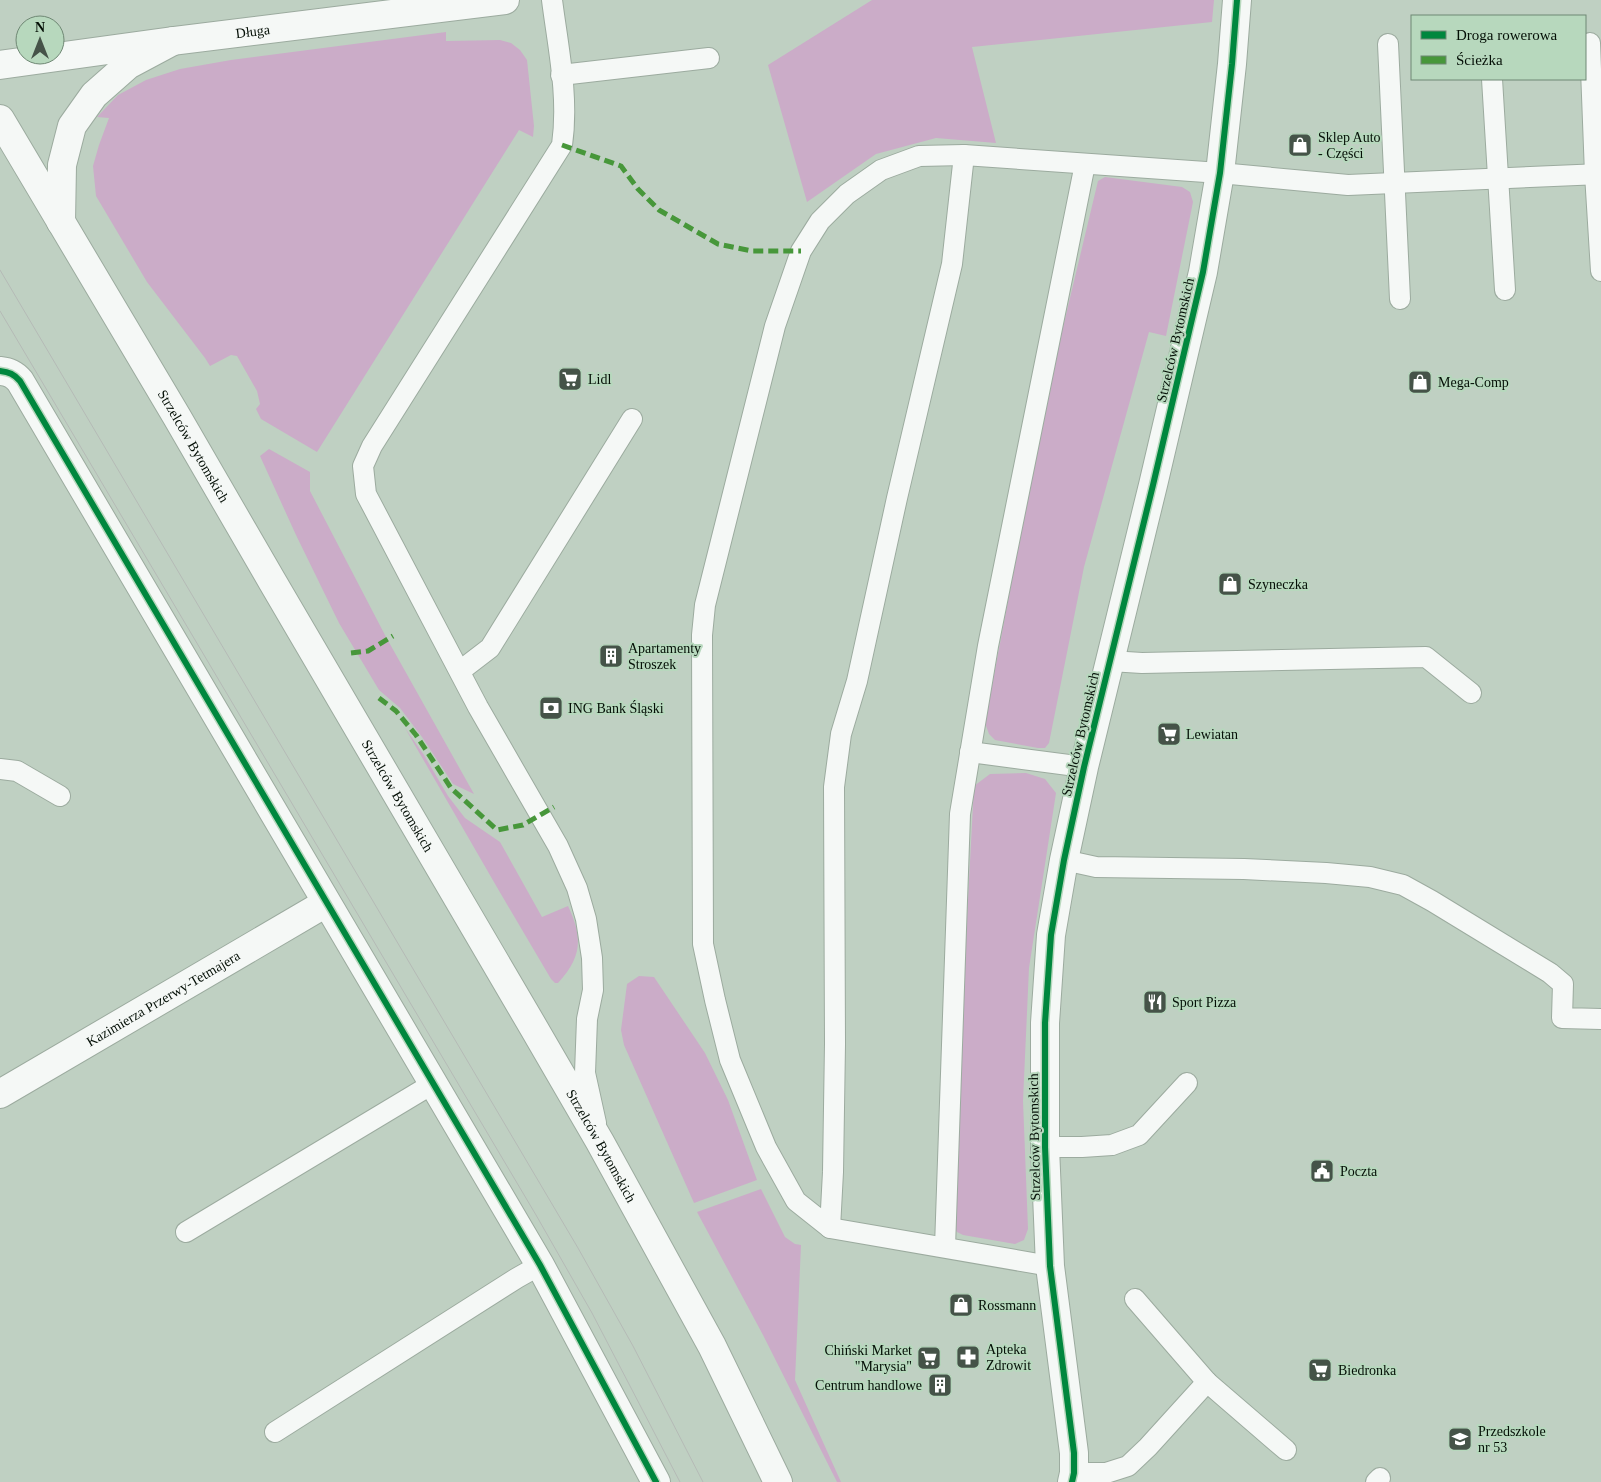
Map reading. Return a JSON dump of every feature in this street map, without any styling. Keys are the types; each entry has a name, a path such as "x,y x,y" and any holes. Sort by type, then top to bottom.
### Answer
{"main road":[{"name":"Długa","path":"0,65 174,41 505,0"},
{"name":"Strzelców Bytomskich","path":"1073,1478 1074,1453 1050,1266 1045,1147 1045,1023 1052,935 1064,860 1084,767 1154,484 1203,272 1220,173 1237,0"},
{"path":"61,222 62,165 72,126 94,95 128,65 174,41"},
{"name":"Strzelców Bytomskich","path":"0,119 178,417 600,1142 712,1346 778,1482"},
{"path":"0,371 8,372 20,381 540,1265 656,1482"},
{"name":"Kazimierza Przerwy-Tetmajera","path":"0,1094 326,903"}],"lane":[{"path":"552,0 565,126 562,145 372,446 363,466 366,494 478,707 558,846 577,888 586,919 592,958 593,990 587,1019 585,1073 600,1142"},
{"path":"1590,42 1598,174 1601,271"},
{"path":"1388,44 1400,299"},
{"path":"561,75 709,58"},
{"path":"1492,80 1506,290"},
{"path":"1050,1266 830,1228 796,1201 766,1147 730,1060 715,1000 703,944 702,634 704,604 775,326 801,251 820,221 847,194 881,170 919,156 964,155 1220,173 1348,185 1598,174"},
{"path":"830,1228 836,1044 834,787 841,734 857,681 952,264 964,155"},
{"path":"945,1248 960,814 988,646 1086,164"},
{"path":"460,671 490,648 632,419"},
{"path":"1110,661 1142,663 1426,657 1472,693"},
{"path":"970,752 1084,767"},
{"path":"0,769 17,771 60,796"},
{"path":"1064,860 1096,867 1244,869 1326,873 1370,877 1403,885 1550,973 1563,984 1562,1018 1601,1019"},
{"path":"186,1232 434,1083"},
{"path":"1045,1147 1112,1145 1139,1135 1187,1083"},
{"path":"275,1432 540,1265"},
{"path":"1135,1299 1207,1382 1286,1450"},
{"path":"1073,1478 1106,1473 1128,1466 1148,1447 1207,1382"}],"shaded area":[{"path":"872,0 1214,0 1212,22 972,47 996,143 936,138 876,154 807,202 768,65"},
{"path":"446,32 446,41 500,40 511,43 520,50 527,60 534,126 533,137 519,130 317,452 261,419 256,409 260,404 257,391 237,356 231,355 210,366 147,282 96,196 93,166 109,118 97,117 118,95 146,80 180,69 231,60"},
{"path":"1105,177 1182,187 1190,192 1193,202 1166,336 1149,332 1084,567 1049,743 1045,748 1038,748 995,740 989,734 985,723 1047,394 1098,181"},
{"path":"269,449 310,472 310,491 386,637 474,794 453,784 400,708 379,690 339,623 260,456"},
{"path":"405,728 424,755 448,796 465,818 500,842 542,917 568,906 576,928 578,947 572,964 558,983 551,979"},
{"path":"1026,773 1045,779 1056,793 1029,968 1023,1101 1028,1229 1024,1240 1015,1244 963,1235 957,1232 951,1223 974,786 990,774"},
{"path":"639,976 654,977 705,1053 728,1100 757,1180 694,1203 624,1045 621,1030 627,984"},
{"path":"761,1189 785,1237 795,1244 801,1245 795,1380 841,1482 837,1482 763,1335 697,1212"}],"tram line":[{"path":"0,270 578,1248 633,1346 703,1482"},
{"path":"0,311 536,1215 592,1313 680,1482"}],"marked path":[{"path":"562,145 621,166 638,189 659,210 718,244 752,251 801,251"},
{"path":"351,653 368,651 393,636"},
{"path":"379,698 396,711 416,735 451,788 497,830 523,825 554,807"}],"cycle path":[{"path":"1072,1482 1074,1453 1050,1266 1045,1147 1045,1023 1051,935 1064,860 1084,767 1203,272 1220,173 1237,0"},
{"path":"0,371 11,374 20,381 540,1265 656,1482"}],"place":[{"name":"Sklep Auto - Części","path":"1300,145"},
{"name":"Lidl","path":"570,379"},
{"name":"Mega-Comp","path":"1420,382"},
{"name":"Szyneczka","path":"1230,584"},
{"name":"Apartamenty Stroszek","path":"611,656"},
{"name":"ING Bank Śląski","path":"551,708"},
{"name":"Lewiatan","path":"1169,734"},
{"name":"Sport Pizza","path":"1155,1002"},
{"name":"Poczta","path":"1322,1171"},
{"name":"Rossmann","path":"961,1305"},
{"name":"Apteka Zdrowit","path":"968,1357"},
{"name":"Chiński Market \"Marysia\"","path":"929,1358"},
{"name":"Biedronka","path":"1320,1370"},
{"name":"Centrum handlowe","path":"940,1385"},
{"name":"Przedszkole nr 53","path":"1460,1439"}]}
